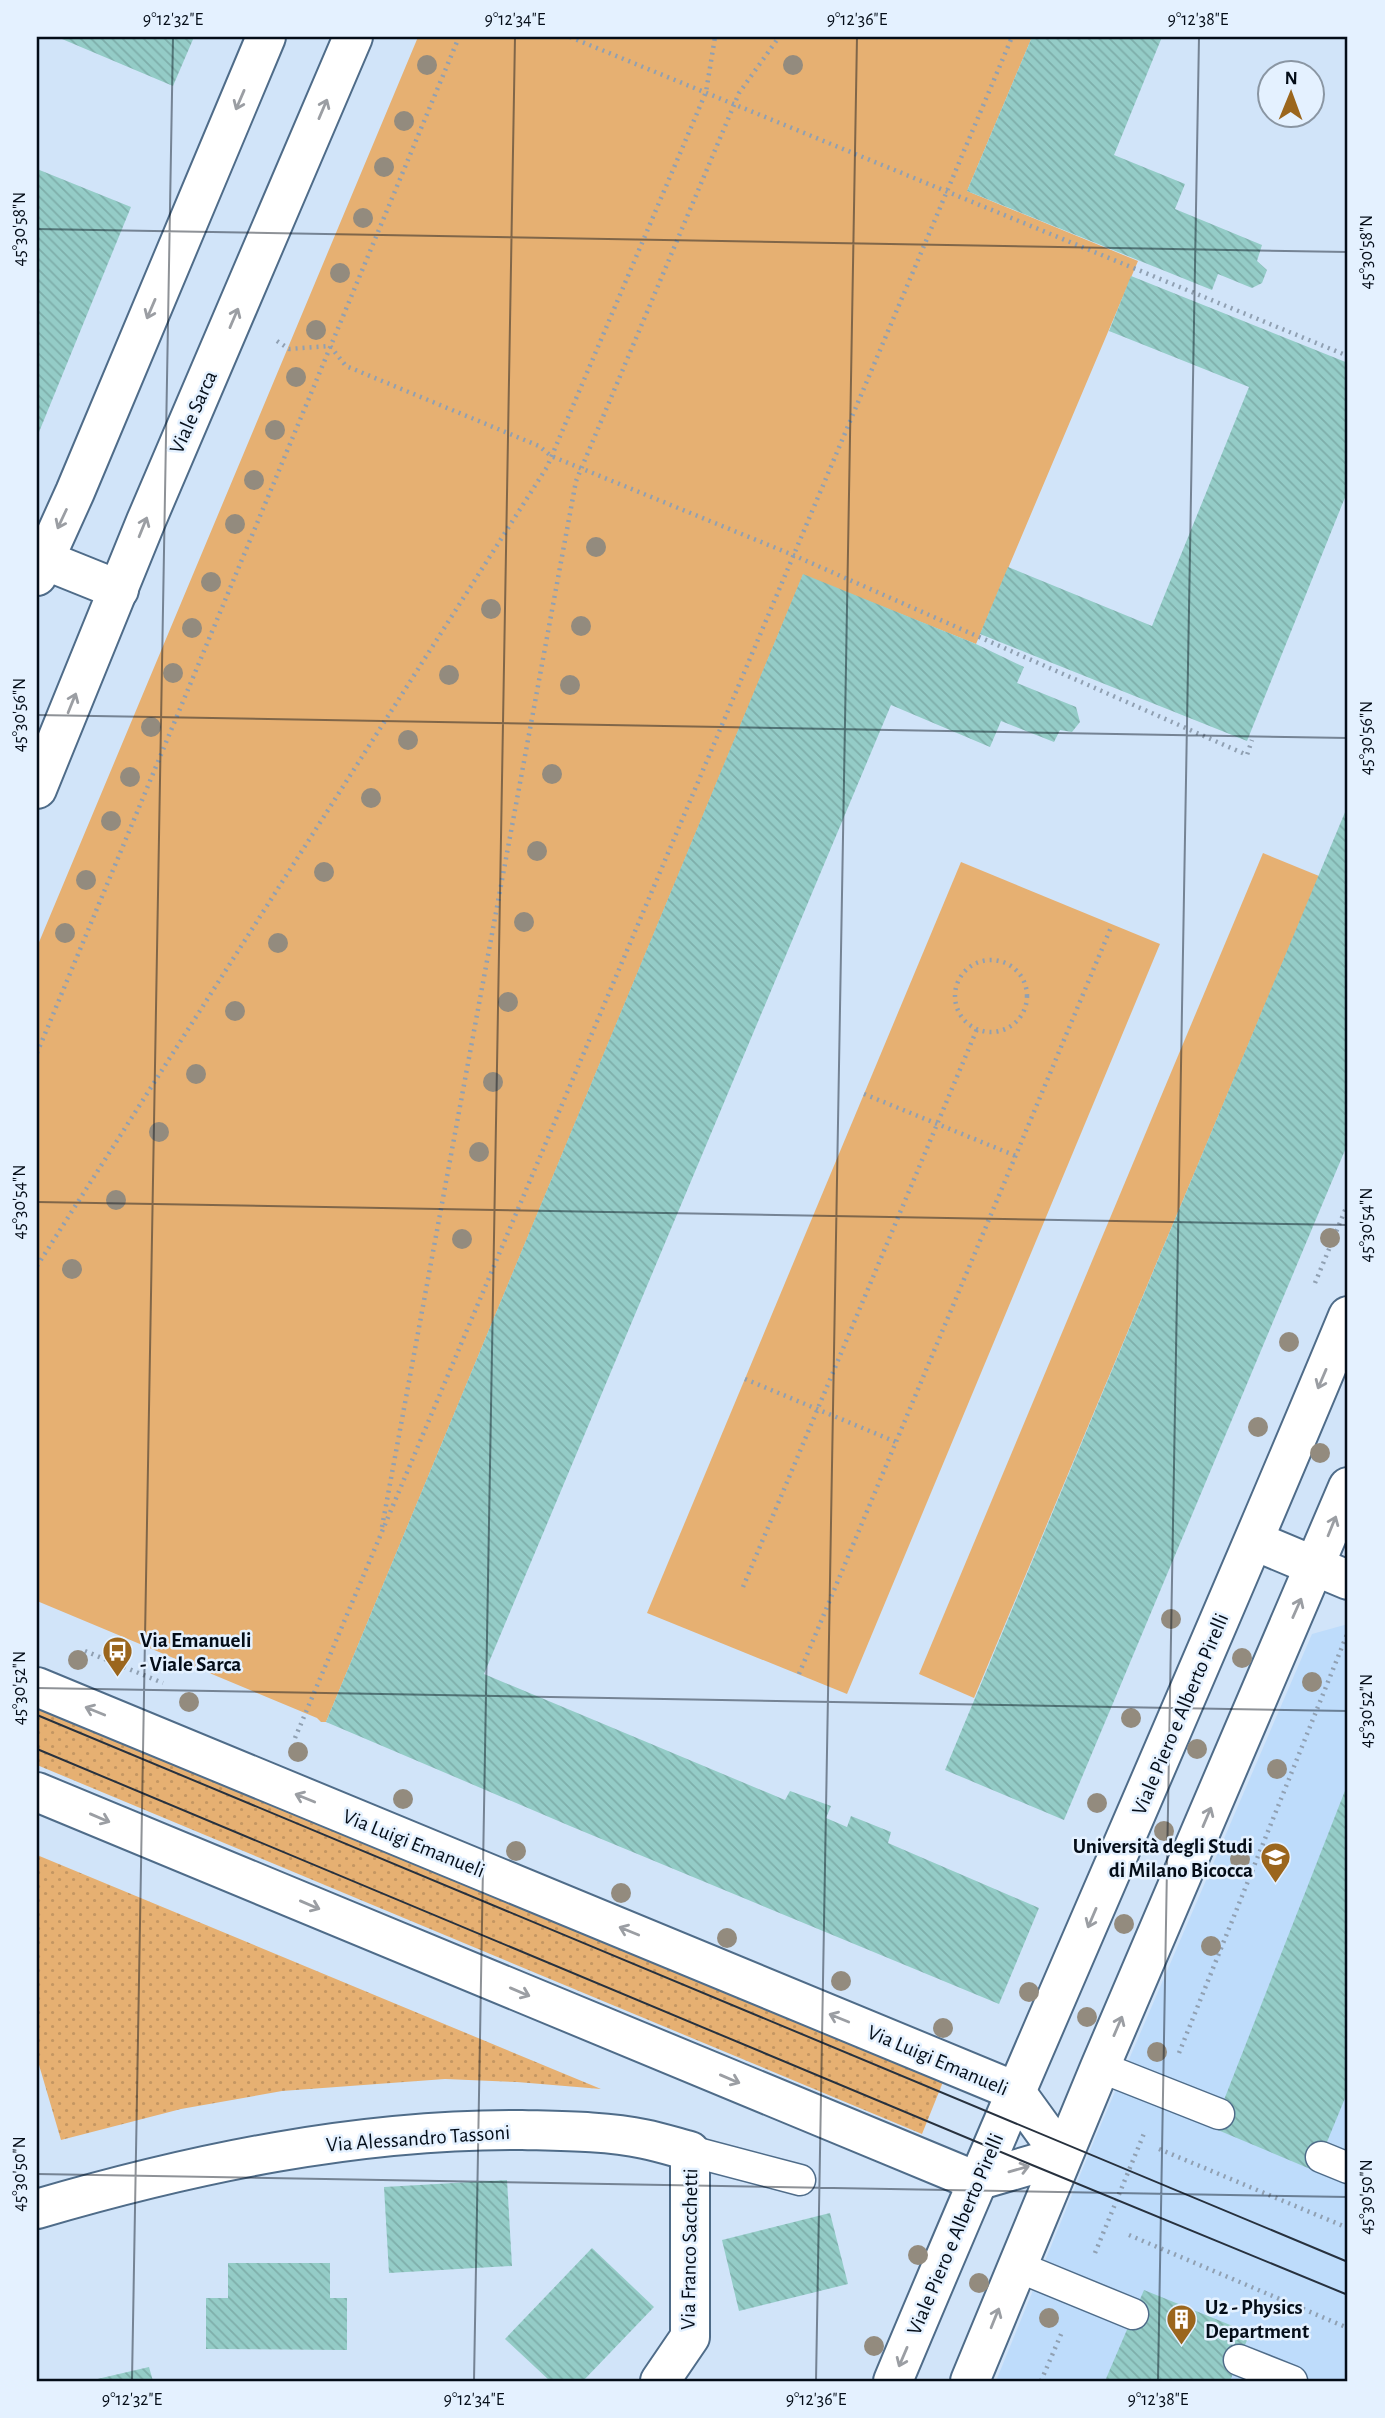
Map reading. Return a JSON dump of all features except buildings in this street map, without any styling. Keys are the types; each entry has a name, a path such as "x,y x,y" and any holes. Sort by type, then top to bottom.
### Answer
{"street":[{"path":"118,590 39,565 75,492 266,37"},
{"name":"Viale Sarca","path":"37,789 146,521 353,37"},
{"name":"Viale Piero e Alberto Pirelli","path":"893,2381 976,2181 1255,1541 1348,1316"},
{"path":"970,2381 1100,2067 1332,1573 1348,1487"},
{"path":"1255,1541 1332,1573"},
{"name":"Via Luigi Emanueli","path":"37,1687 1015,2091 1062,2156"},
{"path":"37,1792 976,2181 1062,2156"},
{"name":"Via Alessandro Tassoni","path":"37,2209 79,2196 230,2160 357,2139 471,2130 561,2131 642,2138 690,2151"},
{"name":"Via Franco Sacchetti","path":"661,2381 690,2337 690,2151"}],"lane":[{"path":"1100,2067 1219,2114"},
{"name":"Via Alessandro Tassoni","path":"690,2151 800,2180"},
{"path":"1321,2157 1348,2168"},
{"path":"1017,2266 1133,2314"},
{"path":"1240,2360 1292,2381"}],"path":[{"path":"37,1053 459,37"},
{"path":"570,37 1348,356"},
{"path":"37,1266 547,467 706,92 715,37"},
{"path":"380,1538 576,481 739,93 779,37"},
{"path":"295,1738 1012,37"},
{"path":"277,341 289,349 330,346"},
{"path":"330,346 346,366 539,446 551,456 793,555 1247,755 1252,740"},
{"path":"799,1674 1112,925"},
{"path":"988,960 1000,961 1014,968 1024,983 1024,1008 1021,1015 1008,1027 993,1031 977,1029 967,1024 960,1014 955,995 958,981 974,964 988,960"},
{"path":"743,1587 977,1029"},
{"path":"864,1094 1016,1156"},
{"path":"745,1379 896,1442"},
{"path":"1100,2242 1150,2118 1164,2091 1348,1632"},
{"path":"85,1651 163,1684"},
{"path":"1159,2149 1348,2228"},
{"path":"1129,2235 1348,2328"},
{"path":"1041,2381 1062,2331"}],"shaded area":[{"path":"418,37 1032,37 967,191 1138,261 976,644 803,575 326,1722 321,1722 317,1718 37,1601 37,947"},
{"path":"1263,853 1319,876 974,1698 919,1674"},
{"path":"961,862 1160,944 847,1694 647,1613"},
{"name":"Università degli Studi di Milano Bicocca","path":"1348,1624 1348,2381 996,2381 1096,2136 1312,1634"},
{"path":"37,1699 945,2077 922,2134 37,1765"},
{"path":"37,1855 601,2089 445,2079 282,2091 181,2109 61,2140 37,2058"}],"tram line":[{"path":"37,1715 1348,2262"},
{"path":"37,1749 1348,2295"}],"place":[{"name":"Via Emanueli - Viale Sarca","path":"117,1679"},
{"name":"Università degli Studi di Milano Bicocca","path":"1276,1885"},
{"name":"U2 - Physics Department","path":"1182,2346"}]}
